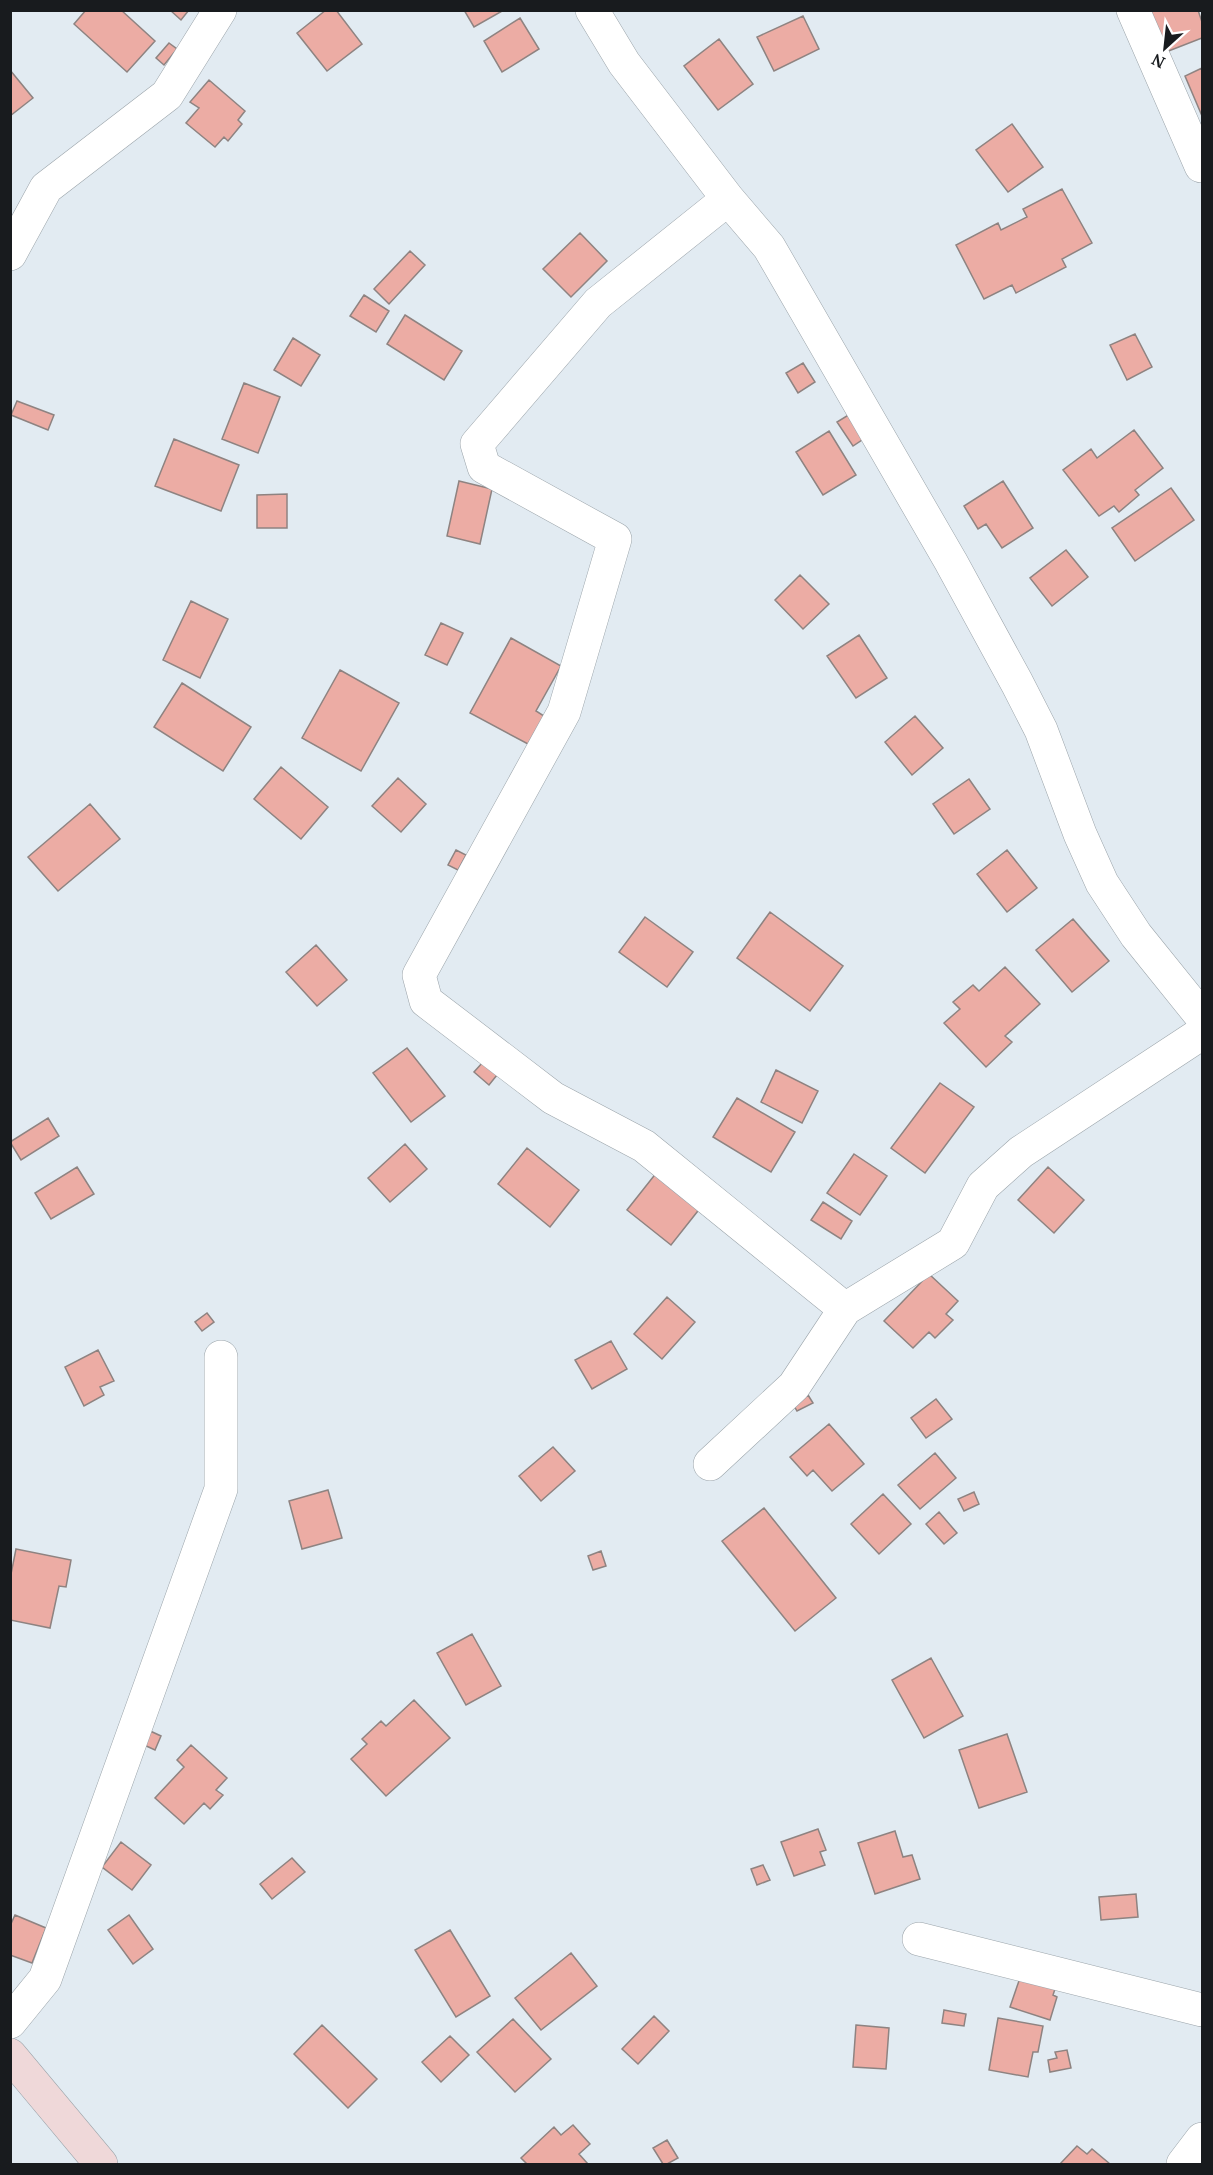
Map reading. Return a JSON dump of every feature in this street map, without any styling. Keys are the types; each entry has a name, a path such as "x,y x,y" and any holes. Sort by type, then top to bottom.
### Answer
{"street":[{"path":"10,254 46,188 167,95 220,10"},
{"path":"592,10 624,63 728,199 769,247 973,602 1041,730 1080,834 1102,883 1136,935 1203,1017"},
{"path":"1133,10 1201,166"},
{"path":"728,199 598,303 477,444 484,467 615,539 564,712 419,975 426,1001 553,1098 644,1146 845,1309"},
{"path":"710,1464 794,1386 845,1309 953,1243 983,1186 1021,1152 1203,1033"},
{"path":"10,2022 45,1978 221,1489 221,1357"},
{"path":"919,1939 1203,2010"},
{"path":"10,2055 101,2164"},
{"path":"1184,2164 1203,2139"}],"building":[{"path":"86,10 121,10 155,41 127,72 74,24"},
{"path":"170,10 189,10 181,20"},
{"path":"326,10 336,10 362,44 327,71 297,33"},
{"path":"464,10 504,10 474,27"},
{"path":"1149,10 1198,10 1202,22 1202,38 1166,52"},
{"path":"803,16 819,49 774,71 757,37"},
{"path":"520,18 539,49 502,72 484,41"},
{"path":"719,39 753,84 718,110 684,66"},
{"path":"169,43 177,49 164,65 156,58"},
{"path":"1202,68 1202,116 1185,76"},
{"path":"10,70 33,98 10,116"},
{"path":"209,80 245,111 238,120 242,124 228,141 224,137 215,147 186,123 199,108 190,102"},
{"path":"1012,124 1043,167 1008,192 976,150"},
{"path":"1062,189 1092,243 1062,259 1066,267 1016,293 1012,285 984,299 956,245 998,223 1001,230 1027,217 1023,209"},
{"path":"580,233 607,261 571,297 543,269"},
{"path":"410,251 425,265 389,304 374,289"},
{"path":"364,295 389,311 376,332 350,316"},
{"path":"405,315 462,351 444,380 387,344"},
{"path":"1135,334 1152,367 1127,380 1110,345"},
{"path":"293,338 320,355 301,386 274,370"},
{"path":"803,363 815,382 798,393 786,373"},
{"path":"244,383 280,397 258,453 222,439"},
{"path":"17,401 54,415 48,430 11,415"},
{"path":"850,414 865,438 853,446 837,422"},
{"path":"1134,430 1163,468 1135,490 1139,495 1119,512 1114,506 1099,516 1063,470 1091,449 1097,458"},
{"path":"829,431 856,475 823,495 796,452"},
{"path":"174,439 239,465 221,511 155,486"},
{"path":"459,481 492,489 480,544 447,536"},
{"path":"1003,481 1033,528 1002,548 986,524 978,529 964,506"},
{"path":"1171,488 1194,520 1135,561 1112,528"},
{"path":"287,494 287,528 257,528 257,495"},
{"path":"1066,550 1088,577 1052,606 1030,578"},
{"path":"800,575 829,604 803,629 775,600"},
{"path":"191,601 228,619 200,678 163,660"},
{"path":"441,623 463,633 447,665 425,655"},
{"path":"859,635 887,678 856,698 827,656"},
{"path":"511,638 561,666 536,711 544,716 528,744 470,713"},
{"path":"340,670 399,703 361,771 302,738"},
{"path":"182,683 251,727 223,771 154,727"},
{"path":"915,716 943,748 912,775 885,742"},
{"path":"281,767 328,807 301,839 254,799"},
{"path":"398,778 426,804 401,832 372,806"},
{"path":"969,779 990,809 954,834 933,804"},
{"path":"90,804 120,839 58,891 28,857"},
{"path":"456,850 466,855 458,870 448,865"},
{"path":"1007,850 1037,888 1007,912 977,874"},
{"path":"770,912 843,966 810,1011 737,958"},
{"path":"645,917 693,952 667,987 619,952"},
{"path":"1073,919 1109,961 1072,992 1036,950"},
{"path":"316,945 347,980 317,1006 286,972"},
{"path":"1005,967 1040,1004 1005,1036 1012,1042 986,1067 944,1023 960,1009 953,1002 973,985 979,991"},
{"path":"407,1048 445,1096 411,1122 373,1073"},
{"path":"483,1062 497,1075 489,1085 474,1072"},
{"path":"776,1070 818,1091 802,1123 761,1102"},
{"path":"940,1083 974,1107 925,1173 891,1148"},
{"path":"737,1098 795,1132 771,1172 713,1137"},
{"path":"48,1118 59,1136 21,1160 10,1142"},
{"path":"405,1144 427,1169 390,1202 368,1178"},
{"path":"527,1148 579,1190 550,1227 498,1184"},
{"path":"854,1154 887,1176 860,1215 827,1193"},
{"path":"77,1167 94,1194 51,1219 35,1193"},
{"path":"1048,1167 1084,1200 1054,1233 1018,1200"},
{"path":"657,1172 701,1207 671,1245 627,1210"},
{"path":"823,1202 852,1221 841,1239 811,1220"},
{"path":"929,1274 958,1301 946,1314 953,1320 935,1338 929,1332 913,1348 884,1321"},
{"path":"667,1297 695,1322 662,1359 634,1334"},
{"path":"207,1313 214,1322 202,1331 195,1322"},
{"path":"611,1341 627,1369 592,1389 575,1360"},
{"path":"98,1350 114,1381 100,1387 104,1395 84,1406 65,1367"},
{"path":"808,1395 813,1403 797,1411 793,1404"},
{"path":"936,1399 952,1419 926,1438 911,1418"},
{"path":"829,1424 864,1464 832,1491 813,1470 807,1476 790,1457"},
{"path":"553,1447 575,1471 541,1501 519,1476"},
{"path":"935,1453 956,1478 920,1509 898,1485"},
{"path":"328,1490 342,1538 302,1549 289,1501"},
{"path":"974,1492 979,1504 964,1511 958,1499"},
{"path":"883,1494 911,1524 879,1554 851,1524"},
{"path":"764,1508 836,1598 795,1631 722,1541"},
{"path":"939,1512 957,1533 944,1544 926,1524"},
{"path":"16,1549 71,1560 66,1587 59,1586 50,1628 10,1620 10,1579"},
{"path":"601,1551 606,1566 593,1570 588,1556"},
{"path":"472,1634 501,1686 466,1705 437,1653"},
{"path":"931,1658 963,1716 924,1738 892,1680"},
{"path":"414,1700 450,1738 386,1796 351,1759 367,1744 362,1739 381,1721 386,1726"},
{"path":"148,1730 161,1736 155,1750 142,1744"},
{"path":"1007,1734 1027,1792 979,1808 959,1750"},
{"path":"191,1745 227,1778 216,1790 223,1795 210,1809 204,1803 184,1824 155,1798 184,1767 177,1760"},
{"path":"818,1829 826,1850 820,1852 825,1865 794,1876 781,1842"},
{"path":"895,1831 903,1857 912,1855 920,1879 875,1894 858,1843"},
{"path":"121,1842 151,1865 132,1890 102,1867"},
{"path":"292,1858 305,1872 272,1899 260,1884"},
{"path":"763,1865 770,1880 757,1885 751,1869"},
{"path":"1136,1894 1138,1917 1101,1920 1099,1897"},
{"path":"15,1915 46,1928 32,1963 10,1955 10,1926"},
{"path":"129,1915 153,1949 133,1964 108,1930"},
{"path":"450,1930 490,1996 456,2017 415,1950"},
{"path":"571,1953 597,1986 541,2030 515,1998"},
{"path":"1022,1972 1057,1983 1053,1995 1057,1997 1050,2020 1010,2007"},
{"path":"944,2010 966,2014 964,2026 942,2023"},
{"path":"654,2016 669,2031 638,2064 622,2049"},
{"path":"998,2018 1043,2026 1038,2052 1033,2052 1028,2077 989,2070"},
{"path":"513,2019 551,2059 515,2092 477,2052"},
{"path":"322,2025 377,2079 348,2108 294,2054"},
{"path":"856,2025 889,2028 886,2069 853,2067"},
{"path":"450,2036 469,2055 441,2082 422,2062"},
{"path":"1067,2050 1071,2068 1050,2072 1048,2060 1057,2058 1055,2052"},
{"path":"573,2125 590,2144 579,2154 588,2164 527,2164 521,2158 554,2127 561,2135"},
{"path":"667,2140 678,2158 663,2164 653,2148"},
{"path":"1077,2146 1087,2154 1092,2149 1110,2164 1060,2164"}]}
